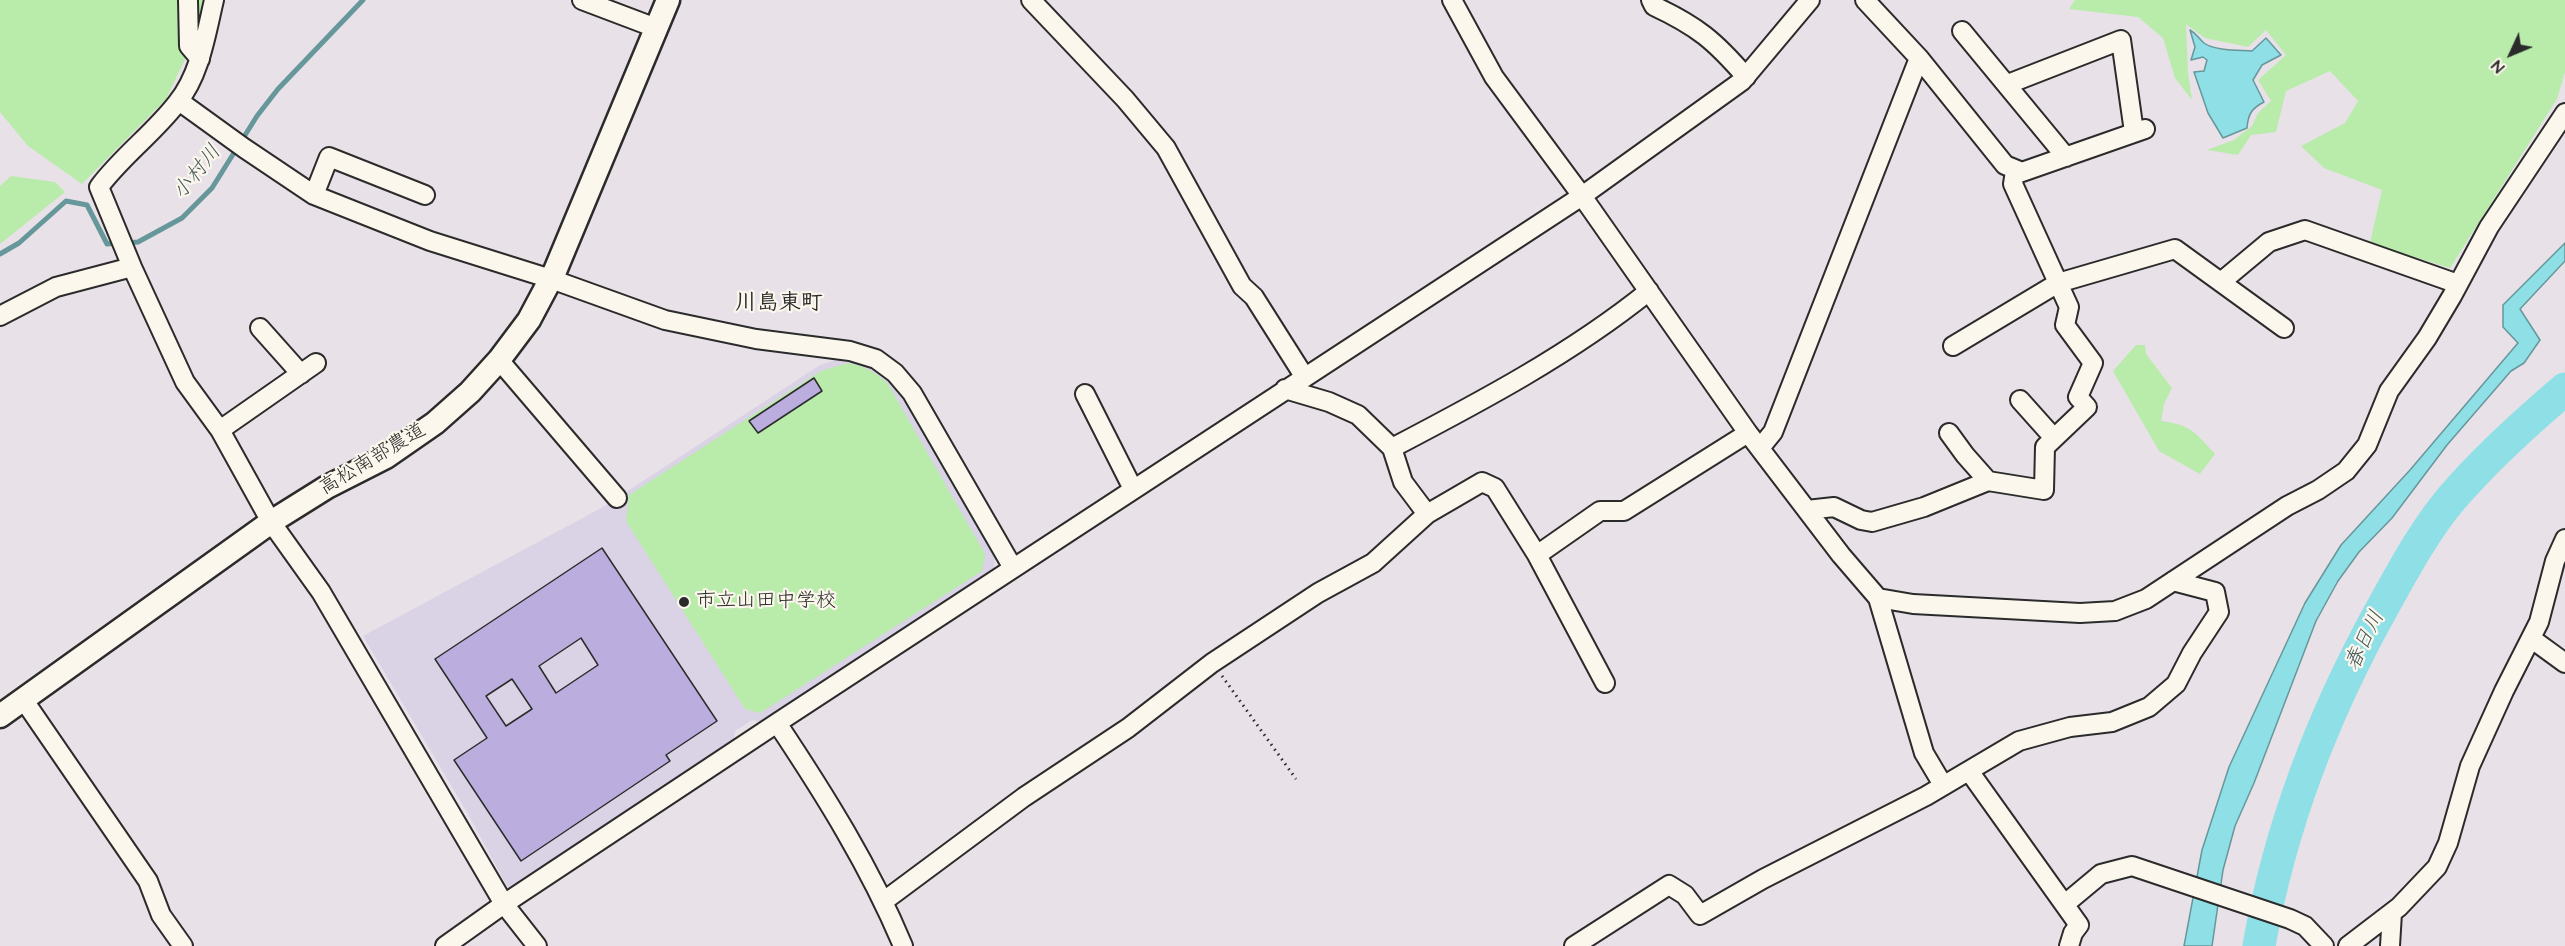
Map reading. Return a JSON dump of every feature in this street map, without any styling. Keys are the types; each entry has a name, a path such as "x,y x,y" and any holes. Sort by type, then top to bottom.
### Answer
{"street":[{"path":"188,0 189,46 200,59"},
{"path":"214,0 200,59 179,101 157,127 115,165 99,187 184,382 220,430 271,522 321,592 504,904 537,946"},
{"path":"582,0 656,28"},
{"name":"高松南部農道","path":"0,716 271,522 327,487 386,458 435,423 470,392 499,360 529,320 551,279 668,0"},
{"path":"1031,0 1125,99 1166,148 1242,286 1254,297 1304,376"},
{"path":"1452,0 1494,77 1582,196 1748,433 1878,598 1924,753 1943,785"},
{"path":"1651,0 1654,6 1674,15 1709,37 1746,76"},
{"path":"445,946 504,904 777,723 1582,196 1746,76 1810,0"},
{"path":"1864,0 1919,58 2005,165 2015,171 2022,172 2140,131 2121,40 2008,84"},
{"path":"1962,31 2066,157"},
{"path":"1760,448 1773,432 1919,58"},
{"path":"179,101 239,145 314,195 430,242 551,279 665,320 756,339 850,351 876,359 895,372 912,393 1013,568"},
{"path":"1878,598 1913,604 2080,613 2115,611 2146,599 2287,506 2318,490 2346,471 2367,445 2389,391 2427,338 2488,227 2565,113"},
{"path":"314,195 329,157 425,195"},
{"path":"1807,510 1834,507 1861,520 1872,522 1924,507 1988,481 2044,490 2044,447 2087,406 2078,397 2093,363 2065,325 2068,307 2013,184 2015,171"},
{"path":"2221,282 2269,242 2305,230 2458,284"},
{"path":"1953,346 2058,283 2175,249 2284,328"},
{"path":"0,316 126,252"},
{"path":"1392,448 1459,413 1594,332 1648,291"},
{"path":"220,430 309,368 260,328"},
{"path":"499,360 617,498"},
{"path":"1285,389 1329,402 1358,415 1392,448 1403,482 1426,514"},
{"path":"1085,394 1133,489"},
{"path":"2020,400 2054,438"},
{"path":"1537,555 1600,511 1624,511 1748,433"},
{"path":"1949,433 1988,481"},
{"path":"884,901 1024,797 1128,728 1212,663 1318,593 1373,563 1426,514 1482,482 1495,488 1537,555 1605,682"},
{"path":"2348,946 2392,913 2420,888 2437,867 2448,843 2470,766 2504,691 2532,639 2539,622 2555,561 2565,539"},
{"path":"1574,946 1669,885 1685,895 1700,915 1773,874 1926,796 2019,741 2070,727 2112,722 2149,707 2176,684 2192,653 2219,612 2215,592 2173,581"},
{"path":"2532,639 2565,663"},
{"path":"23,699 148,881 161,915 183,946"},
{"path":"777,723 829,801 884,901 903,946"},
{"path":"1969,771 2079,925 2068,946"},
{"path":"2065,904 2101,874 2132,866 2306,926 2324,946"},
{"path":"2390,946 2392,913"}],"path":[{"path":"1212,663 1296,779"}],"shaded area":[{"name":"市立山田中学校","path":"845,357 872,364 892,377 910,404 995,557 994,568 761,722 752,720 735,731 733,743 518,890 507,886 468,814 363,636 605,506 820,365"}],"green space":[{"path":"0,0 205,0 198,32 166,99 82,184 28,146 0,112"},
{"path":"2075,0 2565,0 2565,72 2557,99 2450,268 2370,243 2382,190 2324,168 2301,146 2345,123 2358,101 2330,71 2286,91 2276,132 2251,135 2238,155 2207,150 2234,140 2252,126 2258,113 2271,101 2258,80 2286,55 2266,30 2248,47 2205,38 2186,24 2188,73 2192,100 2175,78 2163,38 2138,17 2069,9"},
{"path":"11,176 55,182 65,192 0,244 0,186"},
{"path":"2136,345 2145,345 2146,354 2172,388 2164,404 2161,421 2186,427 2215,454 2200,474 2159,451 2113,371"},
{"path":"848,363 870,370 888,384 985,554 982,571 760,713 745,709 626,521 629,495 821,371"}],"water":[{"path":"2190,30 2209,46 2227,50 2252,51 2266,38 2281,55 2262,65 2253,80 2264,102 2251,112 2247,128 2223,138 2208,113 2194,72 2204,71 2207,60 2203,57 2191,60 2195,47"},
{"path":"2565,243 2565,261 2520,309 2540,340 2524,363 2511,371 2447,445 2392,518 2359,552 2338,581 2316,621 2254,783 2235,826 2223,870 2212,946 2184,946 2202,850 2229,767 2305,603 2341,545 2410,470 2518,343 2503,327 2503,305"}],"building":[{"path":"814,378 822,391 758,433 749,421"},
{"path":"602,548 717,721 666,755 670,761 521,861 454,760 487,738 435,659","holes":["581,638 598,665 556,693 539,666","512,679 532,709 506,726 486,696"]}],"waterway":[{"name":"小村川","path":"127,243 138,242 182,218 212,188 257,116 278,89 363,0"},
{"name":"小村川","path":"0,254 19,243 66,201 87,205 107,244 117,243"},
{"name":"春日川","path":"2259,946 2279,856 2307,769 2363,643 2408,562 2451,499 2506,442 2565,389"}],"place":[{"name":"市立山田中学校","path":"684,602"}],"district":[{"name":"川島東町","path":"779,304"}]}
